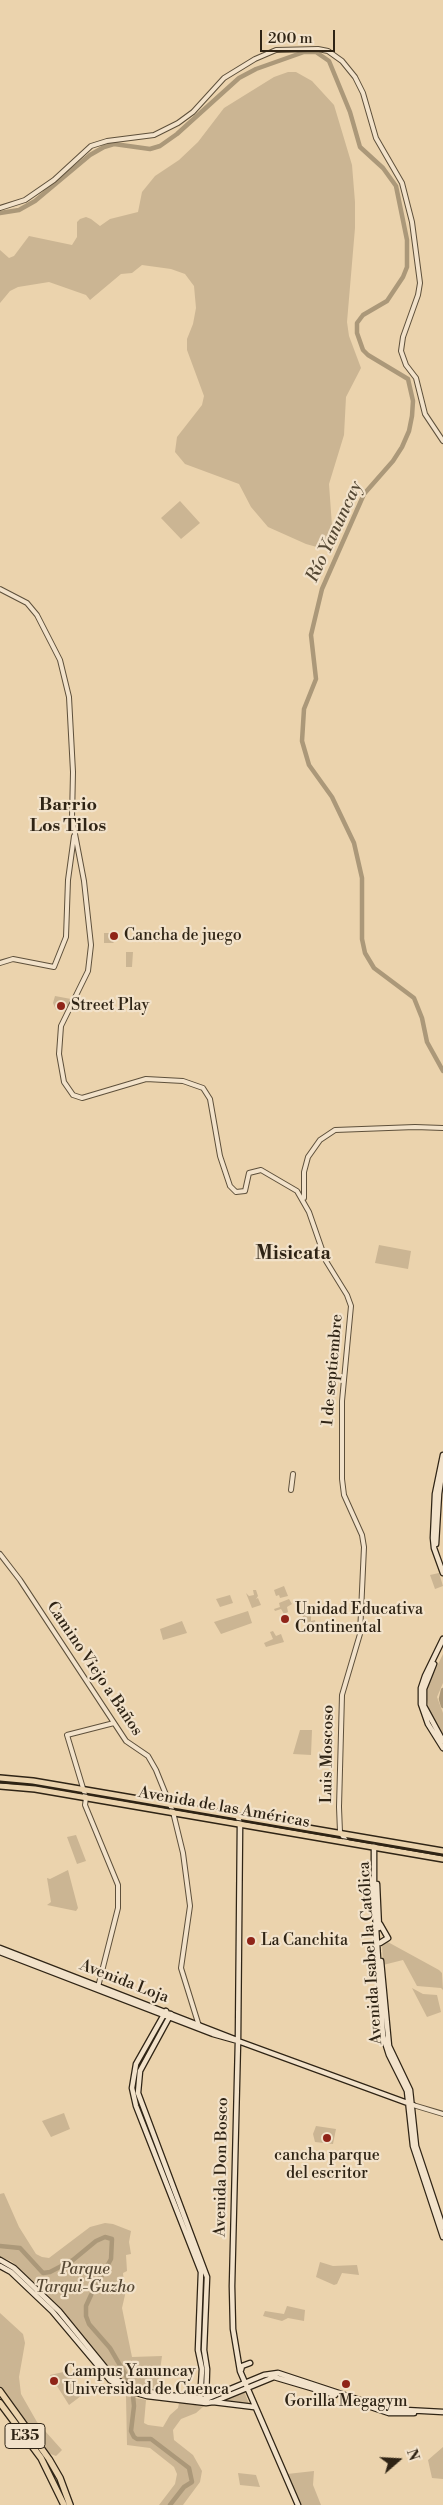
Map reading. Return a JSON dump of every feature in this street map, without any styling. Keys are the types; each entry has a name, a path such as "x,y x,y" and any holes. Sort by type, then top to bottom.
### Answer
{"highway":[{"name":"E35","path":"0,2392 49,2459 60,2478 70,2505"},
{"name":"E35","path":"0,2402 41,2458 55,2482 64,2505"}],"main road":[{"path":"443,1455 435,1494 433,1538 434,1548 443,1573"},
{"path":"443,1466 436,1538 437,1548 443,1564"},
{"path":"443,1639 421,1688 421,1704 428,1724 443,1748"},
{"path":"443,1645 424,1689 426,1712 443,1741"},
{"name":"Avenida de las Américas","path":"0,1778 33,1781 443,1851"},
{"name":"Avenida de las Américas","path":"0,1786 35,1789 443,1859"},
{"name":"Avenida Don Bosco","path":"238,1817 240,1824 238,2041 232,2292 234,2336 240,2371 298,2505"},
{"name":"Avenida Isabel la Católica","path":"375,1847 378,1920 389,2046 408,2082 416,2146 443,2227"},
{"name":"Avenida Isabel la Católica","path":"375,1847 374,1897 383,2036 389,2055 404,2083 411,2104 414,2150 443,2237"},
{"path":"378,1920 388,1938 380,1943"},
{"name":"Avenida Loja","path":"0,1948 98,1988"},
{"name":"Avenida Loja","path":"0,1952 411,2104"},
{"path":"165,2013 136,2064 133,2093 201,2272 198,2350 202,2369 200,2400"},
{"path":"170,2015 140,2071 138,2093 207,2277 204,2350 207,2369 206,2401"},
{"path":"0,2260 14,2268 59,2311 112,2376 127,2388"},
{"path":"0,2266 11,2272 52,2312 114,2383 138,2392 254,2407"},
{"path":"240,2371 242,2366 250,2363"},
{"path":"214,2402 264,2375 278,2373 387,2409 443,2414"},
{"path":"112,2390 114,2383"},
{"path":"206,2401 246,2385"}],"street":[{"path":"0,208 25,200 54,180 91,146 107,141 154,135 178,124 193,112 224,78 261,57 276,50 318,49 328,52 342,61 355,77 363,93 376,138 402,182 412,222 420,283 418,295 402,337 401,351 406,365 416,378 425,414 443,441"},
{"path":"0,589 27,603 37,615 60,660 69,697 74,834 68,880 66,938 54,967 13,959 0,963"},
{"name":"1 de septiembre","path":"74,834 84,881 91,945 88,971 62,1023 59,1038 60,1070 66,1086 72,1095 85,1098 146,1079 183,1081 205,1089 213,1113 220,1156 227,1180 233,1190 239,1193 245,1192 249,1173 258,1170 264,1171 297,1191 304,1200 322,1253 347,1295 351,1306 342,1401 342,1477 344,1495 362,1535 364,1554 360,1634 342,1695"},
{"path":"304,1200 304,1172 308,1157 320,1140 334,1130 415,1126 443,1128"},
{"path":"297,1191 304,1188"},
{"path":"291,1490 293,1474"},
{"name":"Camino Viejo a Baños","path":"0,1554 20,1580 130,1746 150,1758 172,1812 183,1853 190,1906 181,1968 199,2026"},
{"name":"Luis Moscoso","path":"340,1832 339,1792 342,1695"},
{"path":"98,1988 118,1908 118,1885 85,1805 86,1798 82,1790 67,1734 114,1723"},
{"path":"340,1832 347,1842"},
{"name":"Avenida Loja","path":"411,2104 443,2114"}],"green space":[{"path":"288,72 296,72 312,81 334,105 352,165 355,202 355,228 347,322 349,336 361,368 346,397 344,435 329,484 333,540 329,547 324,549 306,544 268,527 251,507 239,484 185,464 175,452 177,437 202,405 204,396 187,350 187,339 193,324 196,308 194,286 185,274 171,269 142,265 132,273 121,274 90,300 86,295 49,282 18,287 10,291 0,303 0,250 9,258 14,256 29,236 72,245 77,237 77,222 80,219 86,217 100,226 110,219 138,212 142,192 155,176 179,160 198,142 224,108 274,77"},
{"path":"180,501 200,523 181,539 161,518"},
{"path":"117,932 116,940 113,943 104,943 104,933 111,933 111,936 112,933"},
{"path":"126,952 133,952 132,967 126,967"},
{"name":"Street Play","path":"55,996 71,999 66,1011 56,1010 53,1003"},
{"path":"379,1245 411,1251 408,1269 375,1263"},
{"path":"439,1573 443,1586 435,1589 430,1575"},
{"path":"284,1586 288,1596 280,1598 279,1595 276,1596 274,1590"},
{"path":"253,1590 256,1590 258,1596 256,1599 258,1598 261,1605 252,1608 246,1593 249,1596 254,1595"},
{"path":"230,1595 233,1603 220,1607 216,1599"},
{"path":"289,1599 292,1604 287,1607 288,1612 284,1614 281,1609 275,1611 274,1609 280,1607 279,1603"},
{"path":"248,1611 252,1623 221,1634 214,1622"},
{"path":"311,1612 311,1621 315,1620 316,1625 307,1627 302,1614"},
{"path":"182,1621 187,1633 163,1640 160,1629"},
{"path":"273,1631 276,1636 281,1634 284,1642 266,1647 264,1643 273,1639 270,1632"},
{"path":"443,1654 443,1683 437,1697 443,1713 443,1736 431,1717 427,1700 427,1687"},
{"path":"300,1730 312,1730 311,1755 293,1754"},
{"path":"76,1835 86,1861 77,1864 67,1837"},
{"path":"68,1870 78,1908 76,1911 47,1905 51,1902 47,1878 50,1879"},
{"path":"386,1941 439,1970 442,1973 443,1990 441,1988 417,1986 403,1960 383,1965 382,1943"},
{"path":"412,1988 423,1994 437,1995 441,2012 427,2017"},
{"path":"136,2090 138,2101 151,2128 171,2188 139,2108 134,2092"},
{"path":"64,2113 70,2129 51,2137 42,2121"},
{"path":"316,2126 336,2129 333,2144 315,2142 313,2134"},
{"name":"Parque Tarqui-Guzho","path":"4,2193 19,2227 36,2254 42,2257 49,2258 90,2227 105,2223 131,2231 129,2242 131,2254 126,2255 127,2271 123,2273 125,2295 122,2308 132,2357 162,2356 157,2392 124,2381 110,2370 61,2309 11,2261 0,2257 0,2194"},
{"path":"320,2262 333,2266 357,2265 359,2275 342,2273 337,2284 334,2285 316,2277"},
{"path":"287,2306 305,2310 304,2321 288,2318 282,2321 263,2316 265,2311 284,2314"},
{"path":"0,2313 23,2334 25,2343 19,2377 21,2394 37,2422 62,2450 56,2456 48,2453 0,2387"},
{"path":"68,2371 81,2396 69,2405 50,2375"},
{"path":"244,2391 249,2404 222,2401"},
{"path":"126,2396 146,2400 144,2423 163,2427 170,2415 178,2408 179,2403 204,2406 196,2413 181,2419 173,2430 174,2440 193,2455 202,2471 200,2482 183,2505 159,2505 175,2484 177,2474 174,2467 150,2448 127,2445"},
{"path":"443,2447 443,2479 432,2478 428,2460"},
{"path":"314,2471 313,2485 321,2505 300,2505 287,2474"},
{"path":"238,2473 256,2475 260,2487 240,2485"}],"waterway":[{"name":"Río Yanuncay","path":"0,213 19,210 35,201 90,155 104,147 114,144 150,149 160,146 177,134 239,78 256,69 304,52 316,52 329,61 350,112 360,147 383,168 396,186 407,240 407,267 403,277 387,301 363,315 357,323 357,333 363,350 368,355 408,379 413,401 412,416 409,431 402,447 393,461 364,494 322,589 311,635 316,679 304,709 302,741 309,765 332,797 354,843 362,878 362,939 365,953 374,968 414,998 422,1018 427,1042 443,1071"},
{"name":"Río Yanuncay","path":"443,1690 441,1699 443,1706"},
{"path":"0,2246 20,2248 43,2273 50,2272 73,2260 96,2241 105,2237 112,2239 111,2259 86,2306 86,2316 89,2324 110,2348 132,2386 134,2406 131,2431 134,2437 137,2439 151,2439 189,2468 192,2482 184,2487 170,2505"}],"tram line":[{"path":"0,1783 33,1785 443,1856"}],"place":[{"name":"Cancha de juego","path":"114,936"},
{"name":"Street Play","path":"61,1006"},
{"name":"Unidad Educativa Continental","path":"285,1619"},
{"name":"La Canchita","path":"251,1941"},
{"name":"cancha parque del escritor","path":"327,2138"},
{"name":"Campus Yanuncay Universidad de Cuenca","path":"54,2381"},
{"name":"Gorilla Megagym","path":"346,2384"}],"district":[{"name":"Barrio Los Tilos","path":"68,816"},
{"name":"Misicata","path":"293,1254"}]}
